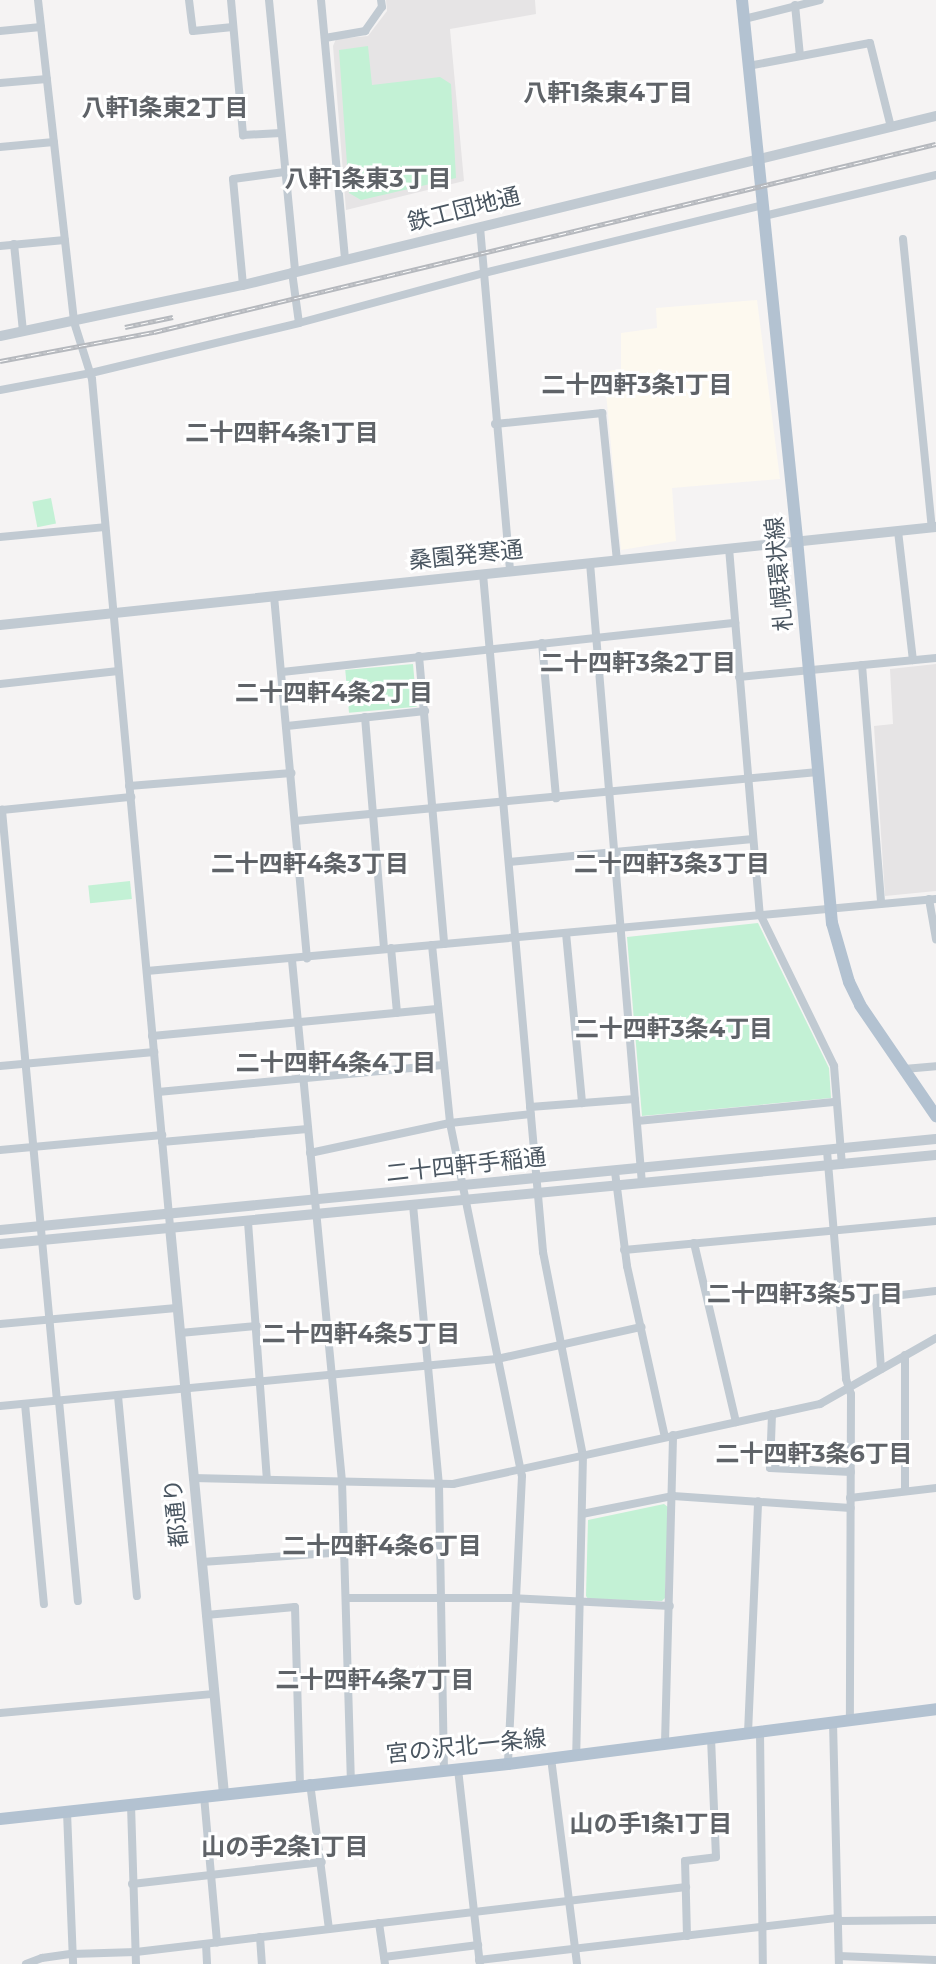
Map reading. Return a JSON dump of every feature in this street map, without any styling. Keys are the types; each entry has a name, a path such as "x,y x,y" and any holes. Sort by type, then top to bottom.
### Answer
{"main road":[{"name":"札幌環状線","path":"742,0 797,539 830,910 836,944 860,1005 936,1116"},
{"name":"宮の沢北一条線","path":"0,1819 458,1769 936,1709"}],"street":[{"path":"38,0 74,322 91,373 170,1227"},
{"path":"190,0 192,31 233,27"},
{"path":"231,0 243,135 281,133"},
{"path":"269,0 299,323"},
{"path":"321,0 345,259"},
{"path":"325,38 365,31 382,7 381,0"},
{"path":"774,0 775,10"},
{"path":"744,19 820,0"},
{"path":"795,5 800,56"},
{"path":"0,31 41,27"},
{"path":"748,66 870,43 891,127"},
{"path":"0,83 47,79"},
{"name":"鉄工団地通","path":"0,336 243,285 936,116"},
{"path":"0,147 54,142"},
{"path":"243,285 233,179 285,172"},
{"path":"0,390 91,373 299,323 484,272 936,174"},
{"path":"480,227 495,424 510,572"},
{"path":"903,239 934,527"},
{"path":"0,240 0,246 65,240"},
{"path":"14,244 23,331"},
{"path":"495,424 603,412 617,560"},
{"path":"0,537 105,527"},
{"name":"桑園発寒通","path":"0,625 483,575 797,539 934,527"},
{"path":"898,531 913,660"},
{"path":"729,548 760,914 834,1066 842,1165"},
{"path":"590,563 642,1183"},
{"path":"483,575 543,1252 583,1455 576,1755"},
{"path":"274,596 307,958"},
{"path":"282,672 734,623"},
{"path":"542,643 555,798"},
{"path":"419,656 444,944"},
{"path":"739,677 936,658"},
{"path":"862,665 881,903"},
{"path":"0,684 118,671"},
{"path":"287,726 425,711"},
{"path":"365,717 373,814 397,1013"},
{"path":"295,821 818,772"},
{"path":"129,786 290,773"},
{"path":"78,1601 2,810 131,797"},
{"path":"509,862 753,839"},
{"path":"146,971 292,960 388,948 933,899 936,939"},
{"path":"566,933 582,1103"},
{"path":"432,945 450,1124 462,1186 468,1199 520,1469 508,1763"},
{"path":"292,960 314,1215 342,1481 348,1598 351,1779"},
{"path":"152,1036 437,1010"},
{"path":"0,1066 153,1052"},
{"path":"158,1092 443,1065"},
{"path":"904,1069 936,1066"},
{"path":"310,1153 450,1124 582,1103 635,1099"},
{"path":"637,1121 836,1102"},
{"path":"0,1150 307,1129"},
{"name":"二十四軒手稲通","path":"0,1230 936,1139"},
{"path":"827,1151 849,1387 850,1720"},
{"name":"二十四軒手稲通","path":"0,1244 936,1156"},
{"path":"615,1172 624,1250 669,1436 673,1496 665,1743"},
{"path":"413,1205 439,1485 444,1770"},
{"path":"624,1250 936,1221"},
{"path":"248,1222 267,1478"},
{"name":"都通り","path":"170,1227 224,1794"},
{"path":"694,1243 736,1422"},
{"path":"881,1369 876,1298 936,1291"},
{"path":"0,1324 176,1308"},
{"path":"180,1333 257,1326"},
{"path":"0,1406 429,1368 497,1359 641,1327"},
{"path":"193,1478 267,1478 439,1485 820,1404 936,1338"},
{"path":"905,1355 905,1491"},
{"path":"118,1396 138,1595"},
{"path":"25,1404 44,1604"},
{"path":"772,1414 770,1468 850,1472"},
{"path":"850,1498 936,1488"},
{"path":"582,1514 673,1496 851,1508"},
{"path":"758,1501 754,1732 763,1964"},
{"path":"202,1562 346,1552"},
{"path":"348,1598 441,1598 670,1606"},
{"path":"206,1615 295,1607 305,1784 322,1862 329,1929"},
{"path":"0,1713 214,1694"},
{"path":"833,1722 839,1960 936,1960"},
{"path":"687,1936 685,1861 716,1857 711,1738"},
{"path":"551,1758 577,1964"},
{"path":"458,1769 480,1962 838,1920 936,1920"},
{"path":"204,1796 217,1942"},
{"path":"131,1805 136,1964"},
{"path":"67,1812 73,1964"},
{"path":"132,1884 322,1862"},
{"path":"26,1964 42,1958 72,1954 136,1952 686,1887"},
{"path":"379,1923 385,1961 478,1945"},
{"path":"260,1937 262,1964"},
{"path":"206,1944 207,1964"}],"shaded area":[{"path":"386,0 535,0 536,14 450,29 464,181 346,210 333,46 336,39 368,36 387,11"},
{"path":"757,300 780,479 672,488 676,541 621,550 604,372 621,369 621,333 657,328 656,308"},
{"path":"936,664 936,891 885,896 874,726 893,724 890,669"}],"green space":[{"path":"368,46 372,85 440,77 451,84 456,178 361,200 349,193 339,50"},
{"path":"51,498 56,524 37,527 32,502"},
{"path":"413,664 417,707 349,713 345,670"},
{"path":"130,881 132,899 90,903 88,885"},
{"path":"758,923 829,1068 831,1098 642,1116 627,937"},
{"path":"664,1504 668,1507 665,1598 662,1601 588,1599 588,1520"}],"railway":[{"path":"0,361 154,332 936,144"},
{"path":"125,327 173,317"}],"district":[{"name":"八軒1条東4丁目","path":"608,93"},
{"name":"八軒1条東2丁目","path":"165,108"},
{"name":"八軒1条東3丁目","path":"368,179"},
{"name":"二十四軒3条1丁目","path":"637,385"},
{"name":"二十四軒4条1丁目","path":"282,433"},
{"name":"二十四軒3条2丁目","path":"638,663"},
{"name":"二十四軒4条2丁目","path":"334,693"},
{"name":"二十四軒4条3丁目","path":"310,864"},
{"name":"二十四軒3条3丁目","path":"672,864"},
{"name":"二十四軒3条4丁目","path":"674,1029"},
{"name":"二十四軒4条4丁目","path":"336,1063"},
{"name":"二十四軒3条5丁目","path":"805,1294"},
{"name":"二十四軒4条5丁目","path":"361,1334"},
{"name":"二十四軒3条6丁目","path":"814,1454"},
{"name":"二十四軒4条6丁目","path":"382,1546"},
{"name":"二十四軒4条7丁目","path":"375,1680"},
{"name":"山の手1条1丁目","path":"651,1824"},
{"name":"山の手2条1丁目","path":"285,1847"}]}
